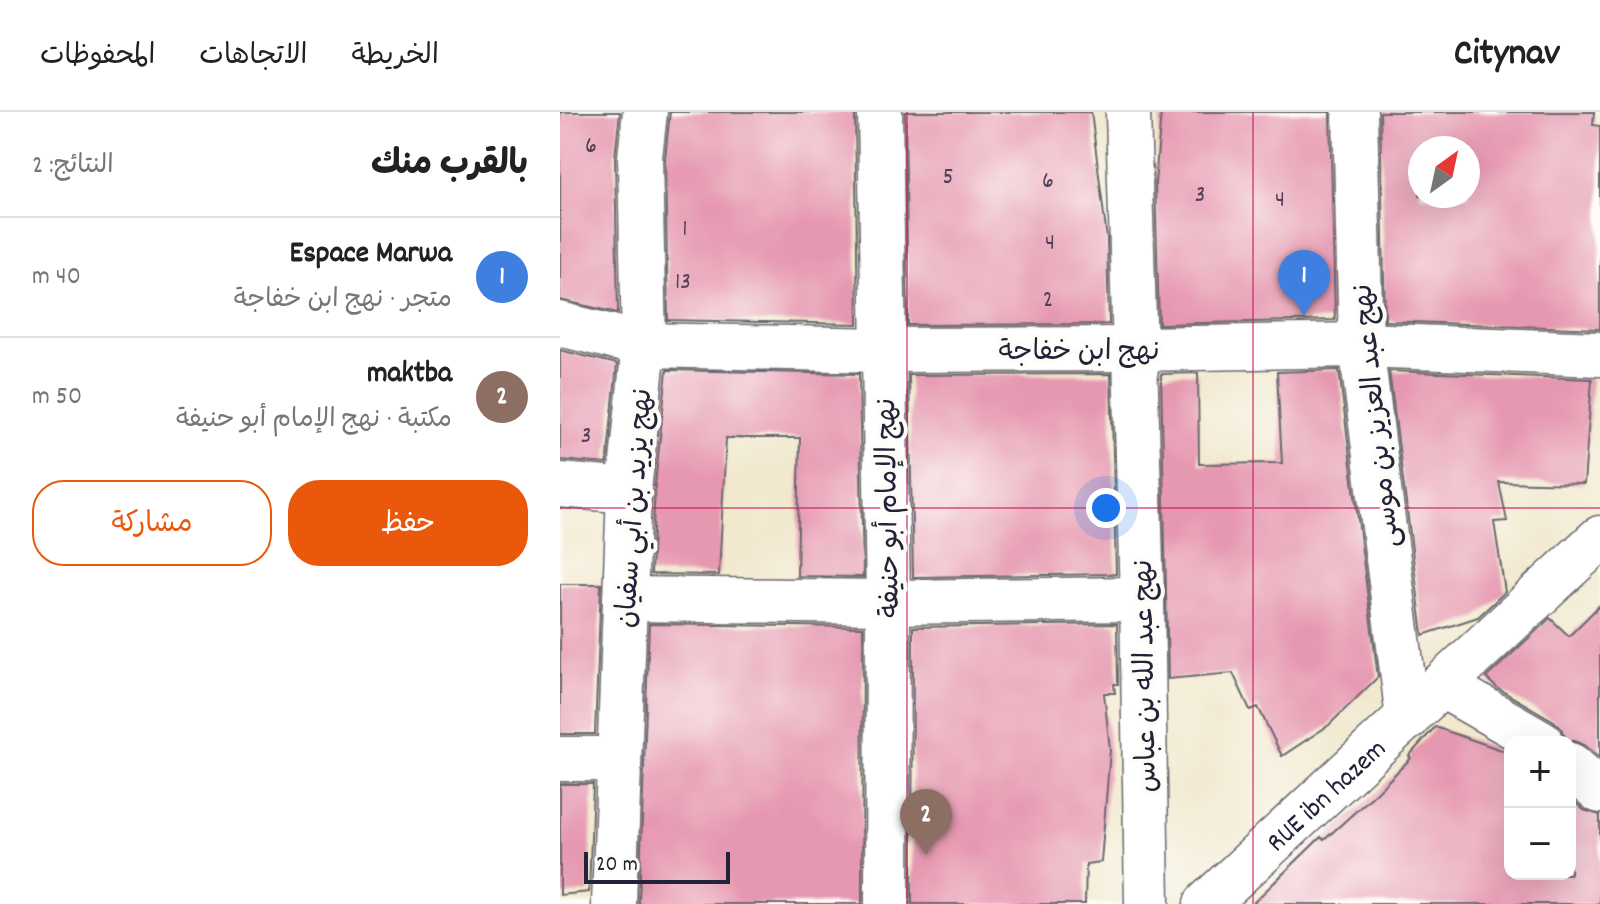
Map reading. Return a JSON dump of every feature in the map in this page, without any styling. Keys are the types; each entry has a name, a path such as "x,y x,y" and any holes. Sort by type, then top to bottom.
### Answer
{"street":[{"name":"نهج يزيد بن أبي سفيان","path":"614,904 629,491 644,345 640,157 645,112"},
{"name":"نهج الإمام أبو حنيفة","path":"880,112 888,602 887,904"},
{"name":"نهج عبد الله بن عباس","path":"1128,112 1147,904"},
{"name":"نهج عبد العزيز بن موسى","path":"1355,112 1361,345 1408,718"},
{"name":"نهج ابن خفاجة","path":"560,324 644,345 884,350 1361,345 1600,354"},
{"path":"560,485 629,491"},
{"path":"1530,736 1443,686 1600,538"},
{"path":"625,599 888,602 1142,599"},
{"name":"RUE ibn hazem","path":"1206,904 1443,686"},
{"path":"560,759 618,759"},
{"path":"1576,770 1600,791"}],"building":[{"path":"560,112 620,112 615,157 618,313 560,300"},
{"path":"670,112 855,112 858,324 668,320 665,158"},
{"path":"905,112 1091,112 1107,239 1109,324 908,325"},
{"path":"1161,112 1330,112 1335,320 1159,324 1155,184"},
{"path":"1380,112 1594,112 1593,125 1600,126 1600,329 1385,321"},
{"path":"560,350 617,364 607,464 560,460"},
{"path":"667,370 859,374 863,577 797,576 800,438 726,438 719,575 651,574 655,485"},
{"path":"1339,370 1378,677 1329,725 1282,756 1258,707 1250,710 1233,673 1168,679 1161,374 1198,373 1199,464 1282,463 1277,372"},
{"path":"1389,371 1592,379 1584,484 1499,482 1507,521 1494,522 1505,592 1478,617 1423,635"},
{"path":"1111,374 1116,574 913,577 909,375"},
{"path":"560,584 601,584 595,734 560,734"},
{"path":"1600,605 1600,758 1576,741 1576,736 1564,736 1554,721 1497,688 1486,678 1550,618 1569,636"},
{"path":"649,624 863,627 862,904 639,904"},
{"path":"1117,624 1118,684 1114,684 1115,693 1104,693 1110,750 1101,862 1086,864 1085,904 912,904 913,627"},
{"path":"1435,727 1504,751 1504,880 1576,880 1576,803 1584,810 1600,815 1600,904 1252,904 1321,837 1324,840 1376,793 1411,758 1409,756"},
{"path":"560,784 593,784 589,892 560,895"}],"place":[{"name":"Espace Marwa","path":"1304,316"},
{"name":"maktba","path":"926,855"}]}
